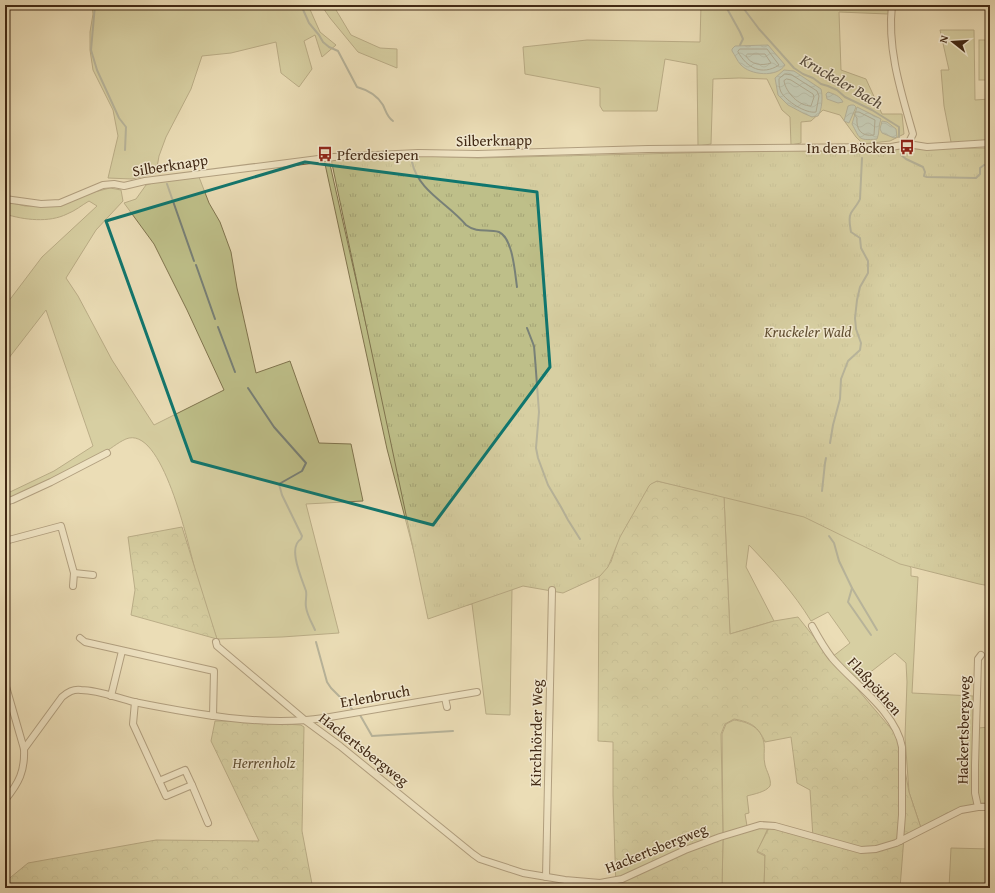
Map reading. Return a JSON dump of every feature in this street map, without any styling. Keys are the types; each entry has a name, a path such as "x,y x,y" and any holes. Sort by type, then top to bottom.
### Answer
{"street":[{"path":"892,5 891,37 895,69 913,134 908,144"},
{"name":"Silberknapp","path":"5,199 41,204 60,203 103,185 128,185 145,181 334,156 418,153 478,154 641,150 891,147 908,144 927,147 990,143"},
{"path":"5,502 45,485 107,453"},
{"path":"5,541 61,526 74,573 73,586"},
{"path":"74,573 93,575"},
{"name":"Kirchhörder Weg","path":"546,877 552,590"},
{"name":"Flaßpöthen","path":"812,626 831,657 880,707 897,730 900,737 902,747 902,815 900,841"},
{"path":"80,638 85,642 214,671 213,716"},
{"name":"Hackertsbergweg","path":"216,644 306,721 476,857 516,871 566,880 600,883 622,879 686,850 720,837 760,825 775,826 861,850 889,846 962,810 978,807 990,807"},
{"path":"112,696 122,651"},
{"name":"Hackertsbergweg","path":"978,807 975,793 975,736 978,659 980,656"},
{"path":"5,683 24,749 23,767 20,777 16,786 5,800"},
{"name":"Erlenbruch","path":"24,749 62,697 69,692 81,690 134,702 213,716 306,721 477,692"},
{"path":"445,698 447,707"},
{"path":"134,702 133,724 166,796 192,785"},
{"path":"159,781 185,770 208,823"}],"highlighted area":[{"path":"305,162 537,192 550,367 433,525 192,461 106,221"}],"green space":[{"path":"92,5 308,5 320,32 336,45 322,57 315,35 304,41 312,69 299,87 281,73 276,42 231,53 202,56 191,89 166,137 159,156 156,173 132,179 108,178 118,136 113,110 93,70 90,50 90,32 93,14"},
{"path":"321,5 333,5 351,35 380,48 397,49 397,68 358,52"},
{"path":"701,5 889,5 888,14 839,12 841,70 866,79 882,114 902,114 904,134 890,141 863,144 840,115 823,110 811,121 801,122 801,143 791,145 790,117 782,110 767,79 713,79 711,144 698,146 697,65 665,59 657,111 603,111 600,106 600,88 525,74 523,47 587,40 700,42"},
{"path":"940,30 974,30 975,100 990,99 990,146 952,147 944,106 941,70 949,70"},
{"path":"979,40 990,40 990,80 979,80"},
{"name":"Kruckeler Wald","path":"990,148 990,586 900,564 804,517 657,481 649,486 620,537 608,567 600,576 563,593 523,586 428,619 331,159 423,156 478,158 806,150"},
{"path":"329,160 394,448 815,452 911,568 911,576 918,577 912,693 973,696 974,804 947,813 921,828 909,792 905,737 907,682 906,663 895,653 859,681 832,657 850,643 828,612 811,621 782,582 749,545 746,567 774,621 730,634 724,496 512,589 510,715 486,714 472,604 430,613 387,449 325,164"},
{"path":"199,177 209,203 220,222 231,252 237,288 256,373 290,361 319,443 351,444 363,501 306,504 339,633 217,639 197,578 182,520 174,496 154,453 142,441 129,438 126,439 82,464 13,498 5,500 5,492 10,492 54,471 93,446 46,310 5,363 5,306 42,257 97,206 89,201 60,217 36,220 5,214 5,201 25,206 39,206 110,188 121,190 123,201 96,230 66,278 78,296 112,360 154,425 224,390 187,310 154,244 124,203 136,199 146,185 160,181"},
{"path":"657,481 724,496 730,634 774,621 798,617 899,738 909,792 921,828 904,837 900,888 764,888 765,855 757,851 769,828 776,828 813,838 810,790 797,783 791,737 765,742 757,728 749,723 734,719 725,724 721,734 723,838 722,888 616,888 613,742 598,741 599,577 611,562 618,540 649,484"},
{"path":"182,527 217,639 131,615 135,590 128,537"},
{"path":"734,720 753,726 760,733 764,743 764,762 770,778 770,786 766,790 747,796 749,813 745,814 747,826 723,833 722,734 726,724"},
{"name":"Herrenholz","path":"215,721 301,725 304,727 302,831 312,884 342,888 5,888 5,882 28,863 156,840 259,841 211,741"},
{"path":"990,727 990,803 980,803 977,792 978,728"},
{"path":"759,828 768,828 757,852 765,856 764,888 722,888 723,838"},
{"path":"951,848 990,849 990,888 949,888"}],"water":[{"path":"768,45 785,65 776,72 763,74 751,71 740,63 732,51 735,46"},
{"path":"784,70 794,71 821,89 822,103 818,116 812,117 803,113 788,105 778,95 775,78"},
{"path":"828,92 835,94 843,102 838,103 827,99 826,94"},
{"path":"851,105 856,107 849,123 844,121 848,106"},
{"path":"857,107 881,119 877,139 862,139 858,135 852,124"},
{"path":"882,121 887,122 896,129 897,137 894,138 882,133 880,129"}],"waterway":[{"path":"95,5 91,50 97,70 119,118 126,127 125,150"},
{"path":"301,5 309,23 323,42 329,47 338,51 357,87 368,91 378,98 388,116 393,121"},
{"path":"725,5 743,39 740,45"},
{"name":"Kruckeler Bach","path":"741,5 759,29 794,68 821,84 837,90 845,97 872,110 899,127 899,137"},
{"name":"Kruckeler Bach","path":"902,150 901,155 923,167 925,172 924,176 927,177 976,178 980,174 980,168 984,165 990,165"},
{"path":"830,443 840,399 841,379 848,361 860,350 861,343 856,329 855,318 860,287 868,273 868,261 861,248 860,238 851,232 849,220 851,213 860,199 862,158"},
{"path":"412,162 415,172 427,189 466,225 470,228 479,230 499,232 504,236 510,249 517,287"},
{"path":"167,184 194,261"},
{"path":"196,265 215,319"},
{"path":"218,327 235,372"},
{"path":"527,328 534,346 539,412 536,448 538,458 548,485 580,539"},
{"path":"248,388 274,427 306,463 302,471 279,484 282,495 302,536 297,543 295,556 306,591 308,616 315,630"},
{"path":"822,491 826,458"},
{"path":"829,536 834,543 839,561 852,588 877,630"},
{"path":"852,588 848,602 871,635"},
{"path":"316,642 327,682 352,709"},
{"path":"360,715 372,736 453,731"}],"place":[{"name":"In den Böcken","path":"907,147"},
{"name":"Pferdesiepen","path":"325,154"}]}
